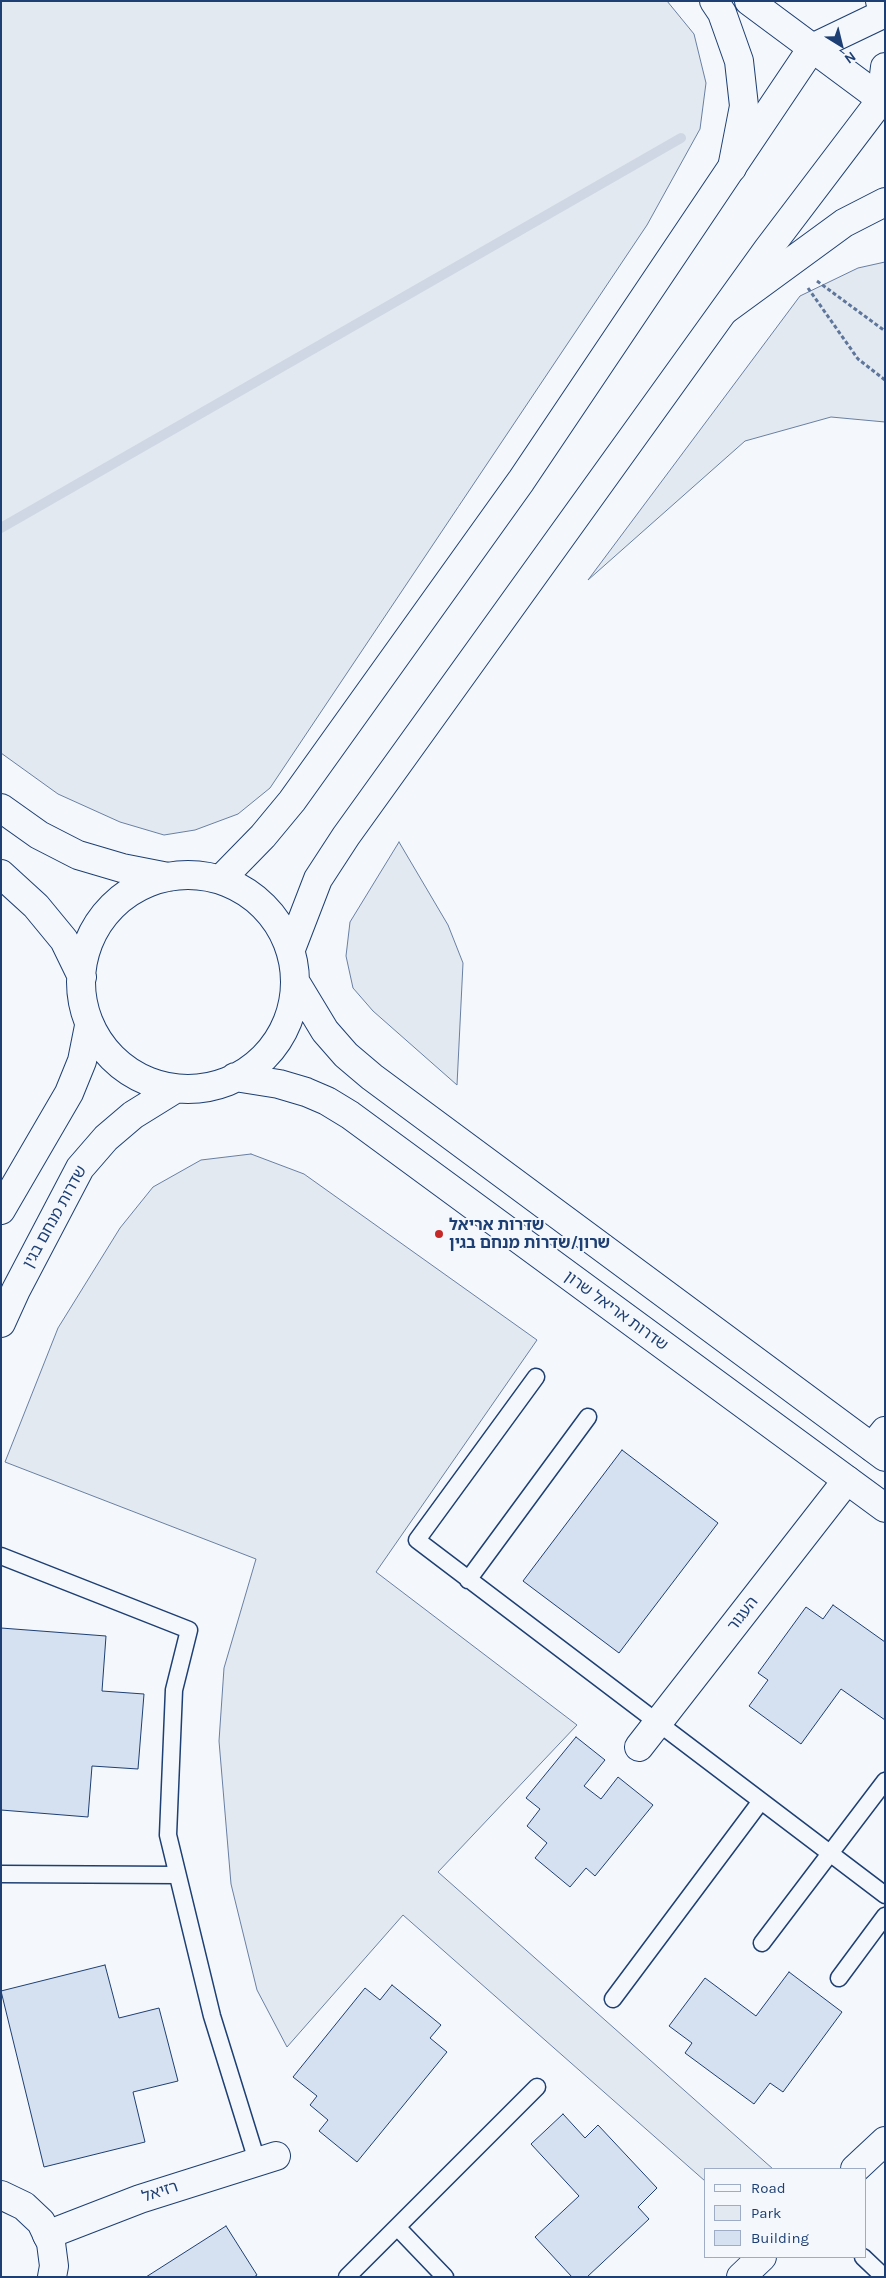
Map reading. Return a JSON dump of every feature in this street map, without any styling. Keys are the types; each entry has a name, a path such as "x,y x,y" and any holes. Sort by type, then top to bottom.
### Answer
{"main road":[{"path":"714,1 722,13 740,70 744,106 732,168"},
{"path":"749,1 883,101"},
{"path":"880,1 885,5"},
{"path":"221,879 263,836 292,801 521,481 812,48 885,12"},
{"path":"291,949 318,879 346,836 725,310 883,101 885,67"},
{"path":"725,310 789,261 844,223 885,202"},
{"path":"1,808 39,836 78,854 122,868 170,877"},
{"path":"1,874 36,906 64,940 82,977"},
{"path":"188,874 221,879 252,895 276,918 291,949 296,983 290,1017 274,1047 246,1072 212,1087 175,1089 140,1079 110,1057 89,1026 80,991 84,954 100,920 124,896 154,880 170,877 188,874"},
{"path":"296,983 325,1031 346,1055 372,1077 880,1445"},
{"path":"1,1210 70,1093 82,1061 89,1026"},
{"name":"שדרות אריאל שרון","path":"235,1077 279,1084 306,1092 327,1101 350,1115 885,1508"},
{"name":"שדרות מנחם בגין","path":"1,1323 16,1290 80,1168 106,1138 133,1115 175,1089"},
{"name":"העגור","path":"639,1747 847,1480"},
{"path":"856,2168 885,2141"},
{"name":"רזיאל","path":"47,2235 140,2199 266,2159"},
{"path":"2,2194 24,2206 41,2222 51,2243 54,2266 52,2277"},
{"path":"741,2277 761,2258"}],"lane":[{"path":"536,1377 417,1540 885,1895"},
{"path":"468,1580 588,1417"},
{"path":"1,1556 189,1630 174,1690 168,1835 212,2016 266,2159"},
{"path":"762,1943 885,1781"},
{"path":"613,1999 761,1801"},
{"path":"1,1874 177,1875"},
{"path":"839,1978 885,1916"},
{"path":"347,2277 537,2087"},
{"path":"396,2227 445,2277"},
{"path":"865,2258 884,2277"}],"path":[{"path":"789,261 885,331"},
{"path":"789,261 858,359 885,380"}],"green space":[{"path":"1,1 667,1 694,34 706,83 700,129 647,225 270,788 238,814 195,830 164,835 120,822 58,794 1,753"},
{"path":"885,262 885,422 831,417 745,441 588,580 800,296 858,268"},
{"path":"399,842 448,925 463,963 457,1085 373,1011 353,988 346,956 350,922"},
{"path":"251,1154 304,1174 537,1340 376,1572 577,1725 438,1872 772,2168 704,2168 704,2180 403,1915 287,2047 257,1990 231,1884 219,1741 224,1668 256,1559 5,1462 58,1328 120,1228 153,1187 201,1160"}],"building":[{"path":"622,1450 718,1523 619,1653 523,1581"},
{"path":"833,1605 885,1642 885,1720 841,1689 801,1744 749,1706 768,1680 758,1673 806,1607 823,1619"},
{"path":"1,1628 106,1636 102,1691 144,1694 138,1769 92,1766 88,1817 1,1810"},
{"path":"576,1737 605,1760 584,1786 601,1799 618,1777 653,1805 595,1876 586,1868 570,1887 535,1858 547,1843 527,1826 540,1809 526,1798"},
{"path":"105,1965 119,2018 159,2008 178,2081 133,2092 145,2142 44,2167 1,1991"},
{"path":"789,1972 842,2012 783,2092 770,2083 754,2104 685,2053 692,2043 669,2026 705,1978 756,2016"},
{"path":"392,1985 441,2025 430,2038 447,2052 357,2162 319,2131 328,2120 310,2105 317,2096 293,2077 365,1988 380,2000"},
{"path":"563,2114 585,2138 598,2125 657,2188 638,2207 649,2219 587,2277 572,2277 535,2237 579,2196 531,2144"},
{"path":"226,2226 257,2275 254,2277 146,2277"}],"waterway":[{"path":"1,528 681,138"}],"place":[{"name":"שדרות אריאל שרון/שדרות מנחם בגין","path":"439,1234"}]}
